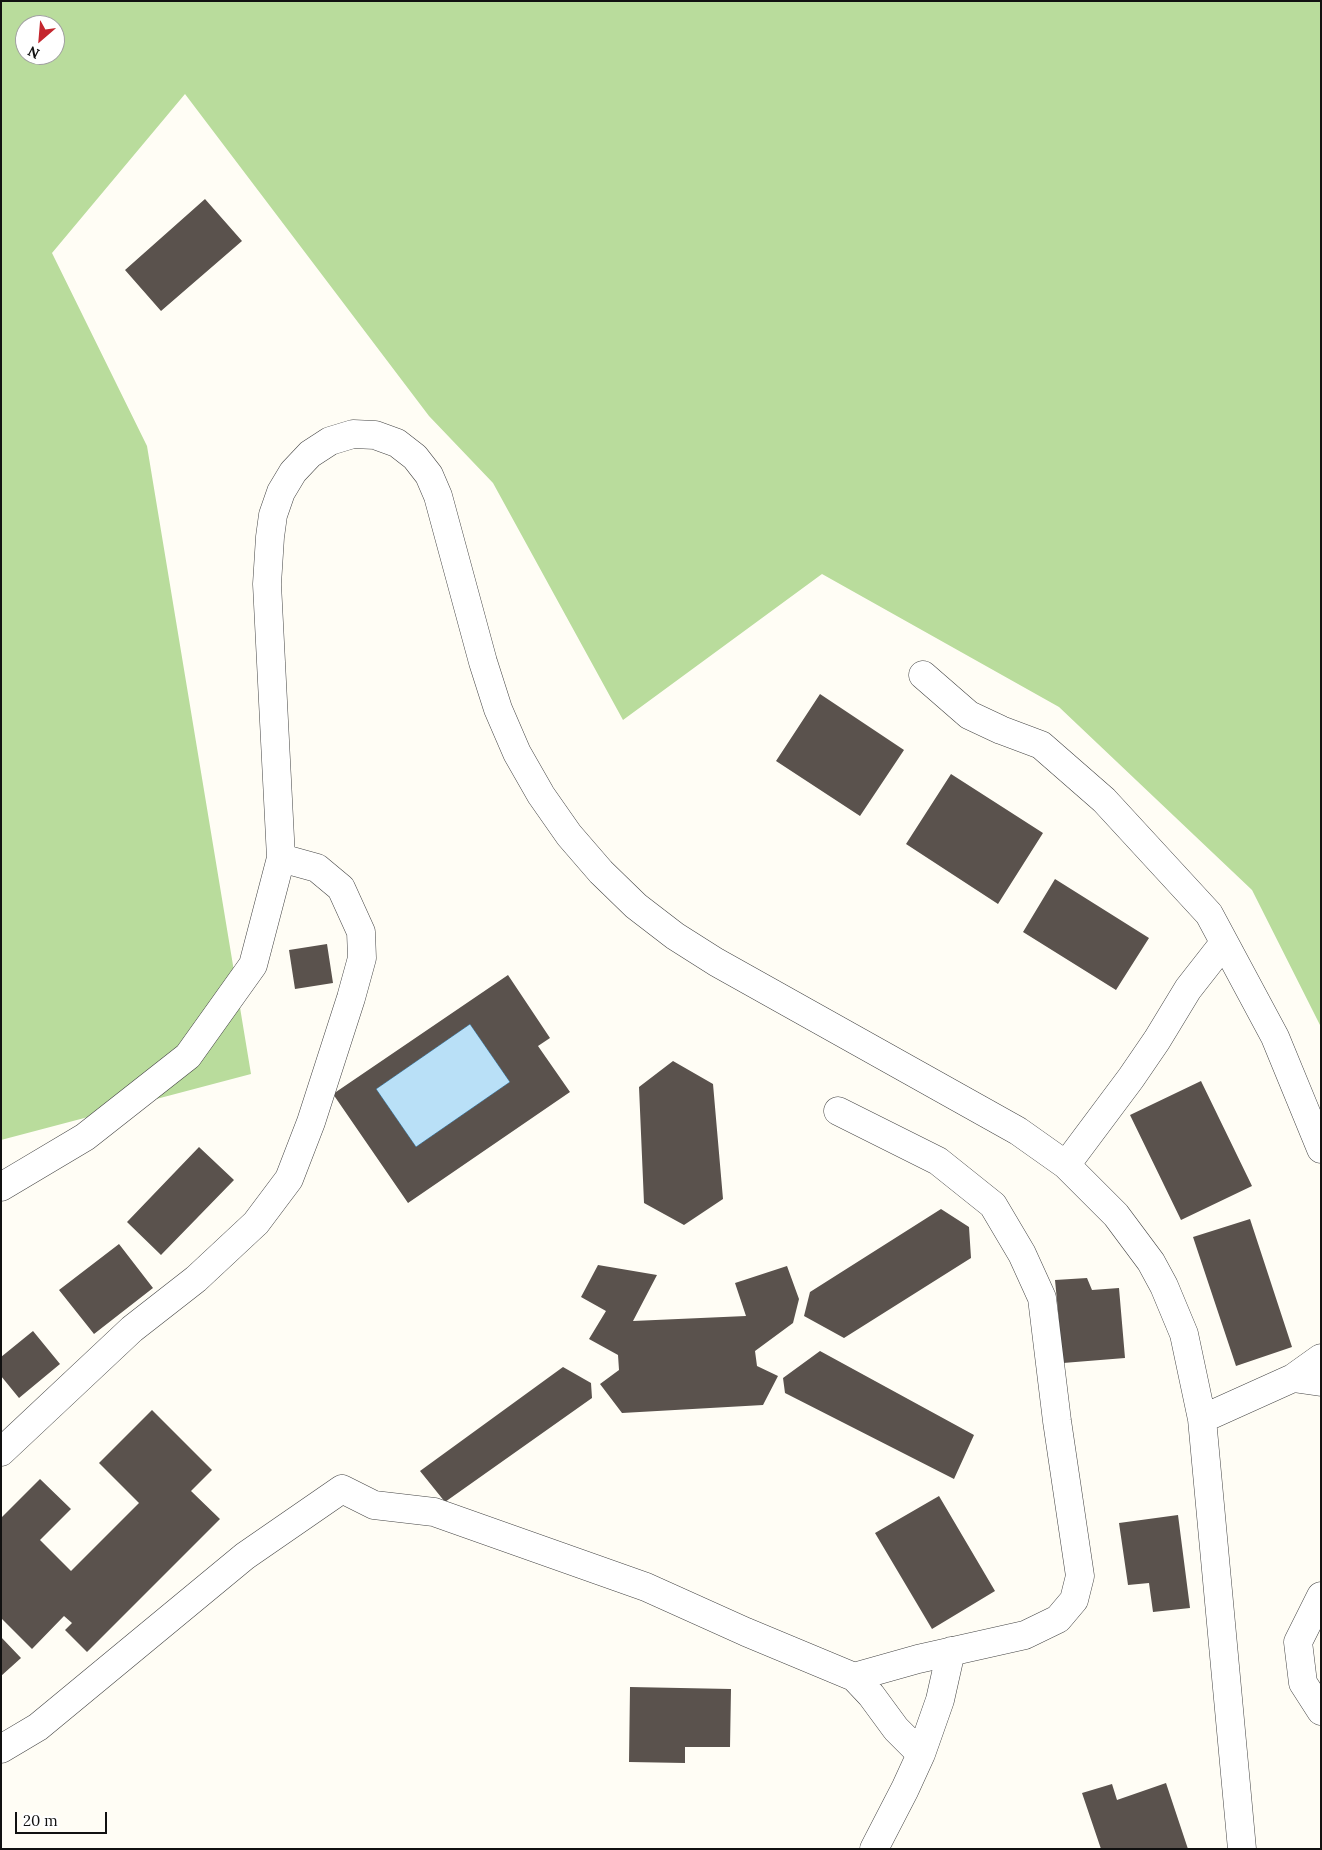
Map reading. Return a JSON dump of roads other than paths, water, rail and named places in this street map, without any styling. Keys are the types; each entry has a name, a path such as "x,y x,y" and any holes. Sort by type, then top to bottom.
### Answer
{"street":[{"path":"1,1187 85,1137 188,1056 253,965 281,858 267,584 270,537 274,514 281,492 294,472 310,454 330,441 353,434 375,435 396,443 415,457 429,475 438,496 483,662 498,709 516,753 541,795 569,835 601,872 636,906 675,936 716,962 1018,1131 1066,1165 1116,1215 1151,1262 1164,1286 1184,1334 1202,1419 1242,1849"},
{"path":"923,675 969,715 1001,730 1041,745 1097,794 1209,914 1275,1037 1321,1149"},
{"path":"1,1452 132,1329 196,1279 256,1223 289,1179 311,1122 351,998 362,958 362,949 361,932 341,888 317,868 281,858"},
{"path":"1066,1165 1131,1078 1157,1040 1188,988 1224,943"},
{"path":"838,1111 938,1161 994,1206 1022,1254 1042,1298 1057,1421 1080,1576 1074,1600 1058,1619 1025,1635 951,1651 854,1677"},
{"path":"1202,1419 1293,1378 1321,1358"},
{"path":"1293,1378 1321,1382"},
{"path":"1,1749 38,1727 245,1556 342,1489 374,1505 434,1512 646,1587 746,1632 854,1677 871,1695 896,1729 921,1754"},
{"path":"1321,1596 1298,1642 1303,1683 1321,1711"},
{"path":"874,1849 906,1788 921,1754 940,1700 951,1651"}],"water":[{"path":"470,1024 510,1082 416,1147 376,1089"}]}
